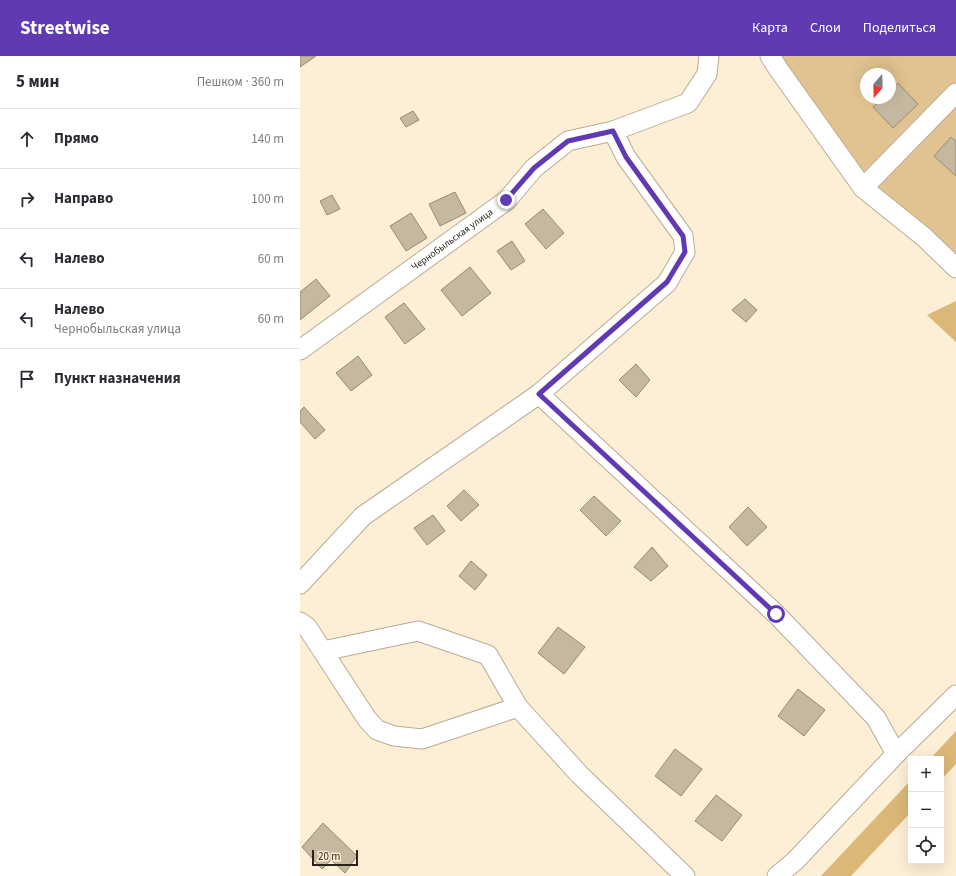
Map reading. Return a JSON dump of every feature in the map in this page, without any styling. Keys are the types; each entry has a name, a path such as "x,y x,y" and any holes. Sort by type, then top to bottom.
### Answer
{"street":[{"name":"Чернобыльская улица","path":"300,350 506,200 534,168 568,141 613,131 688,103 707,74 709,56"},
{"path":"770,56 863,188 924,237 956,268"},
{"path":"863,188 956,93"},
{"path":"300,584 363,516 539,394 667,282 685,252 683,236 626,157 613,131"},
{"path":"539,394 776,614 876,718 896,754"},
{"path":"300,622 307,627 377,730 394,736 422,739 518,707"},
{"path":"323,651 418,631 488,655 518,707 579,774 685,876"},
{"path":"777,876 795,861 896,754 956,695"}],"shaded area":[{"path":"779,56 956,56 956,263 850,171"},
{"path":"956,301 956,342 927,315"},
{"path":"956,731 956,764 944,777 944,756 933,756"},
{"path":"908,783 908,815 851,876 821,876"}],"building":[{"path":"300,56 316,56 300,67"},
{"path":"898,83 918,104 893,128 873,107 876,104 896,104 896,85"},
{"path":"413,111 419,120 406,127 400,118"},
{"path":"951,137 956,141 956,176 934,156"},
{"path":"455,192 466,213 440,226 429,204"},
{"path":"332,195 340,209 327,215 320,201"},
{"path":"543,209 564,233 546,249 525,224"},
{"path":"411,213 427,238 406,251 390,226"},
{"path":"512,241 525,261 511,270 497,251"},
{"path":"470,267 491,293 462,316 441,290"},
{"path":"316,279 330,296 300,320 300,292"},
{"path":"745,299 757,310 746,322 732,310"},
{"path":"404,303 425,329 405,344 385,317"},
{"path":"358,356 372,375 351,391 336,373"},
{"path":"636,364 650,380 636,397 619,380"},
{"path":"304,407 325,430 315,439 300,422 300,411"},
{"path":"464,490 479,505 461,521 447,506"},
{"path":"594,496 621,521 606,536 580,510"},
{"path":"748,507 767,527 747,546 729,527"},
{"path":"433,515 445,531 427,545 414,528"},
{"path":"652,547 668,566 651,581 634,567"},
{"path":"471,561 487,575 475,590 459,576"},
{"path":"558,627 585,647 564,674 538,653"},
{"path":"798,689 825,710 804,736 778,716"},
{"path":"675,749 702,769 681,796 655,776"},
{"path":"716,795 742,815 722,841 695,821"},
{"path":"323,823 357,856 345,873 331,860 322,869 302,847"}],"route":[{"path":"506,200 534,168 568,141 613,131 626,157 683,236 685,252 667,282 539,394 776,614"}]}
